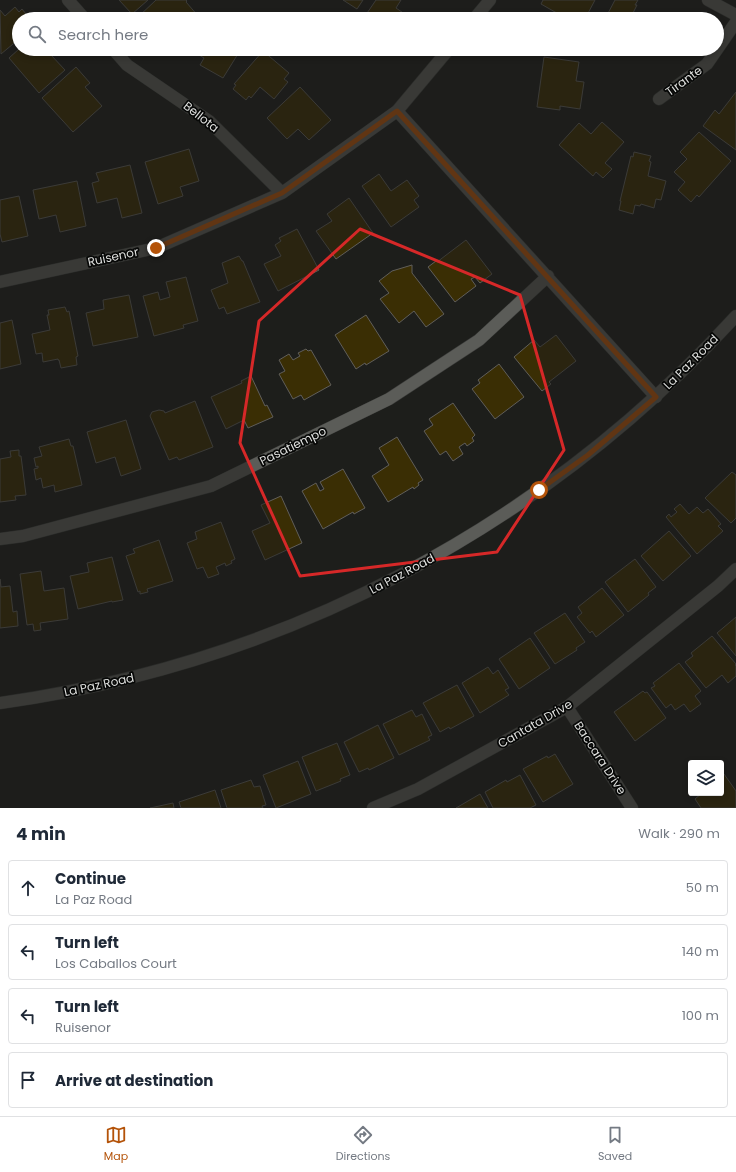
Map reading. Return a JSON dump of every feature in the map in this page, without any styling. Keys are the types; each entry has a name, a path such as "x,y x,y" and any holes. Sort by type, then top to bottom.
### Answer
{"street":[{"path":"68,0 79,12"},
{"path":"480,12 490,0"},
{"path":"708,0 736,15"},
{"name":"Tirante","path":"724,39 736,22"},
{"name":"Bellota","path":"119,56 127,65 209,121 282,193"},
{"name":"Ruisenor","path":"0,282 156,248 282,193 397,111 443,56"},
{"name":"Tirante","path":"658,99 707,64 713,56"},
{"path":"397,111 656,397"},
{"name":"Pasatiempo","path":"0,539 23,536 211,486 389,399 479,340 548,276"},
{"name":"La Paz Road","path":"0,703 88,688 130,679 180,665 265,636 359,597 428,560 503,515 588,455 656,397 736,316"},
{"name":"Cantata Drive","path":"373,808 418,789 567,707 718,586 736,569"},
{"name":"Baccara Drive","path":"567,707 632,808"}],"highlighted area":[{"path":"360,229 520,295 564,450 497,552 300,576 240,443 259,321"}],"building":[{"path":"119,0 148,0 134,12 130,12"},
{"path":"156,0 186,0 195,12 143,12"},
{"path":"343,0 363,0 357,9"},
{"path":"376,0 401,0 396,8 402,12 368,12"},
{"path":"543,0 595,0 589,12 555,12 541,4"},
{"path":"615,0 638,0 634,12 609,12"},
{"path":"15,7 19,12 12,12 12,45 1,54 0,10 5,16"},
{"path":"12,55 52,56 65,70 39,93 9,58"},
{"path":"201,56 237,56 223,78 200,65 204,58"},
{"path":"259,56 269,56 289,73 284,79 288,82 274,99 260,87 251,98 249,96 246,100 233,89 236,85 234,84"},
{"path":"544,57 579,62 576,81 584,82 580,109 560,106 560,110 537,107"},
{"path":"76,67 90,83 85,87 102,106 73,132 42,98"},
{"path":"300,87 331,120 309,140 298,129 287,139 267,118"},
{"path":"736,92 736,150 703,126 715,110 719,114"},
{"path":"602,122 624,142 605,163 612,169 603,178 596,172 593,176 559,145 579,123 591,134"},
{"path":"699,132 731,161 699,197 697,195 691,202 678,190 685,182 674,172 687,159 680,152"},
{"path":"189,149 199,181 180,187 183,196 158,204 145,162"},
{"path":"634,152 651,156 649,161 651,162 648,176 666,181 661,200 656,199 654,208 641,204 640,206 635,205 633,214 619,210 631,156 633,157"},
{"path":"130,165 142,213 122,218 117,198 97,203 92,183 99,181 96,173"},
{"path":"379,174 391,191 407,180 419,196 414,200 419,207 391,227 362,186"},
{"path":"77,181 86,226 60,232 56,215 39,219 33,190"},
{"path":"19,196 28,236 2,242 0,234 0,200"},
{"path":"349,198 373,233 336,259 316,231 332,221 327,214"},
{"path":"297,229 319,270 278,291 264,264 281,256 275,245 281,241 279,238"},
{"path":"466,240 492,274 480,283 475,277 471,279 476,286 455,302 428,267"},
{"path":"239,256 243,261 260,302 227,314 224,307 219,309 211,290 228,283 222,263"},
{"path":"412,265 412,273 444,314 426,327 414,311 399,323 380,299 389,293 379,281 392,271"},
{"path":"186,277 198,321 183,325 184,328 154,336 143,296 158,292 160,300 170,297 166,282"},
{"path":"129,295 138,337 93,346 86,313 104,309 103,300"},
{"path":"65,307 67,312 69,311 78,356 76,357 77,365 61,368 58,359 43,362 42,353 36,354 32,334 50,330 47,315 49,315 48,310"},
{"path":"366,315 389,351 366,365 365,363 356,369 335,335"},
{"path":"12,320 21,364 0,369 0,323"},
{"path":"556,335 576,361 549,382 551,384 542,391 514,357 534,340 540,347"},
{"path":"306,349 308,351 311,350 331,385 304,400 301,395 293,399 279,374 285,371 279,360 289,354 293,360 300,356 298,353"},
{"path":"499,364 524,397 495,419 472,389 480,383 478,380"},
{"path":"251,376 265,406 267,405 273,417 248,428 244,420 226,429 211,397 242,383 241,381"},
{"path":"195,401 213,447 179,460 177,457 169,460 150,416 152,412 159,410 164,411 165,413"},
{"path":"453,403 475,435 472,438 474,441 467,446 465,443 459,447 463,454 453,461 446,451 440,455 424,431 433,425 429,419"},
{"path":"126,420 141,469 121,476 115,457 96,463 87,432"},
{"path":"397,437 423,480 418,483 419,485 414,489 413,487 388,502 372,476 389,465 379,448"},
{"path":"69,439 71,446 73,446 82,485 55,492 54,485 43,488 41,478 36,480 34,469 38,468 38,466 36,467 34,458 42,456 39,447"},
{"path":"19,450 26,495 15,496 16,500 0,502 0,459 11,457 10,451"},
{"path":"343,469 365,508 354,514 353,512 323,529 302,491 316,483 320,491 324,489 320,482"},
{"path":"732,472 736,475 736,518 731,523 705,498"},
{"path":"281,496 302,543 265,560 252,531 270,523 261,505"},
{"path":"680,504 689,514 697,507 703,513 708,509 721,524 718,526 723,531 697,554 666,517 669,514 671,517 677,512 674,509"},
{"path":"221,522 235,559 231,561 232,563 226,566 225,563 216,567 219,574 208,578 203,567 197,569 187,543 197,539 195,532"},
{"path":"669,531 691,556 663,581 641,556"},
{"path":"159,540 173,581 147,589 148,592 140,594 126,556 135,553 133,549"},
{"path":"112,557 123,600 78,609 70,576 89,572 87,563"},
{"path":"635,559 656,587 648,593 649,595 628,612 605,582"},
{"path":"41,571 44,591 64,588 68,619 40,623 41,630 34,631 33,624 27,625 20,574"},
{"path":"0,579 1,587 10,586 13,612 17,611 18,626 0,628"},
{"path":"602,588 624,615 596,637 592,631 590,633 577,617 582,613 578,607"},
{"path":"565,613 585,642 576,648 577,650 555,664 534,633"},
{"path":"736,617 736,656 717,633"},
{"path":"712,636 736,664 736,676 728,683 722,675 706,688 685,662 693,656 691,653"},
{"path":"530,638 550,668 519,689 499,659"},
{"path":"679,663 701,691 695,696 701,704 690,712 684,704 675,710 671,704 666,708 651,688 655,686 653,683"},
{"path":"488,667 493,674 498,670 509,688 505,690 509,695 480,713 462,683"},
{"path":"457,685 474,716 450,729 449,727 440,732 423,703"},
{"path":"643,691 645,693 647,692 666,718 635,741 614,712"},
{"path":"412,710 416,717 422,714 432,735 428,737 430,740 399,755 383,724"},
{"path":"378,725 394,758 369,770 368,768 359,772 344,742"},
{"path":"337,743 350,775 340,779 341,781 316,791 302,757"},
{"path":"555,754 573,784 543,802 523,769 547,756 548,758"},
{"path":"298,761 311,794 276,808 263,775"},
{"path":"724,774 736,791 736,808 701,808 695,799 698,796 724,796"},
{"path":"520,775 536,805 530,808 493,808 485,792 506,780 507,782"},
{"path":"251,780 254,787 260,786 266,805 262,806 263,808 227,808 221,790"},
{"path":"215,790 221,808 181,808 179,802"},
{"path":"480,794 488,808 456,808"},
{"path":"173,803 174,808 150,808"}],"route":[{"path":"156,248 282,193 397,111 656,397 588,455 539,490"}]}
